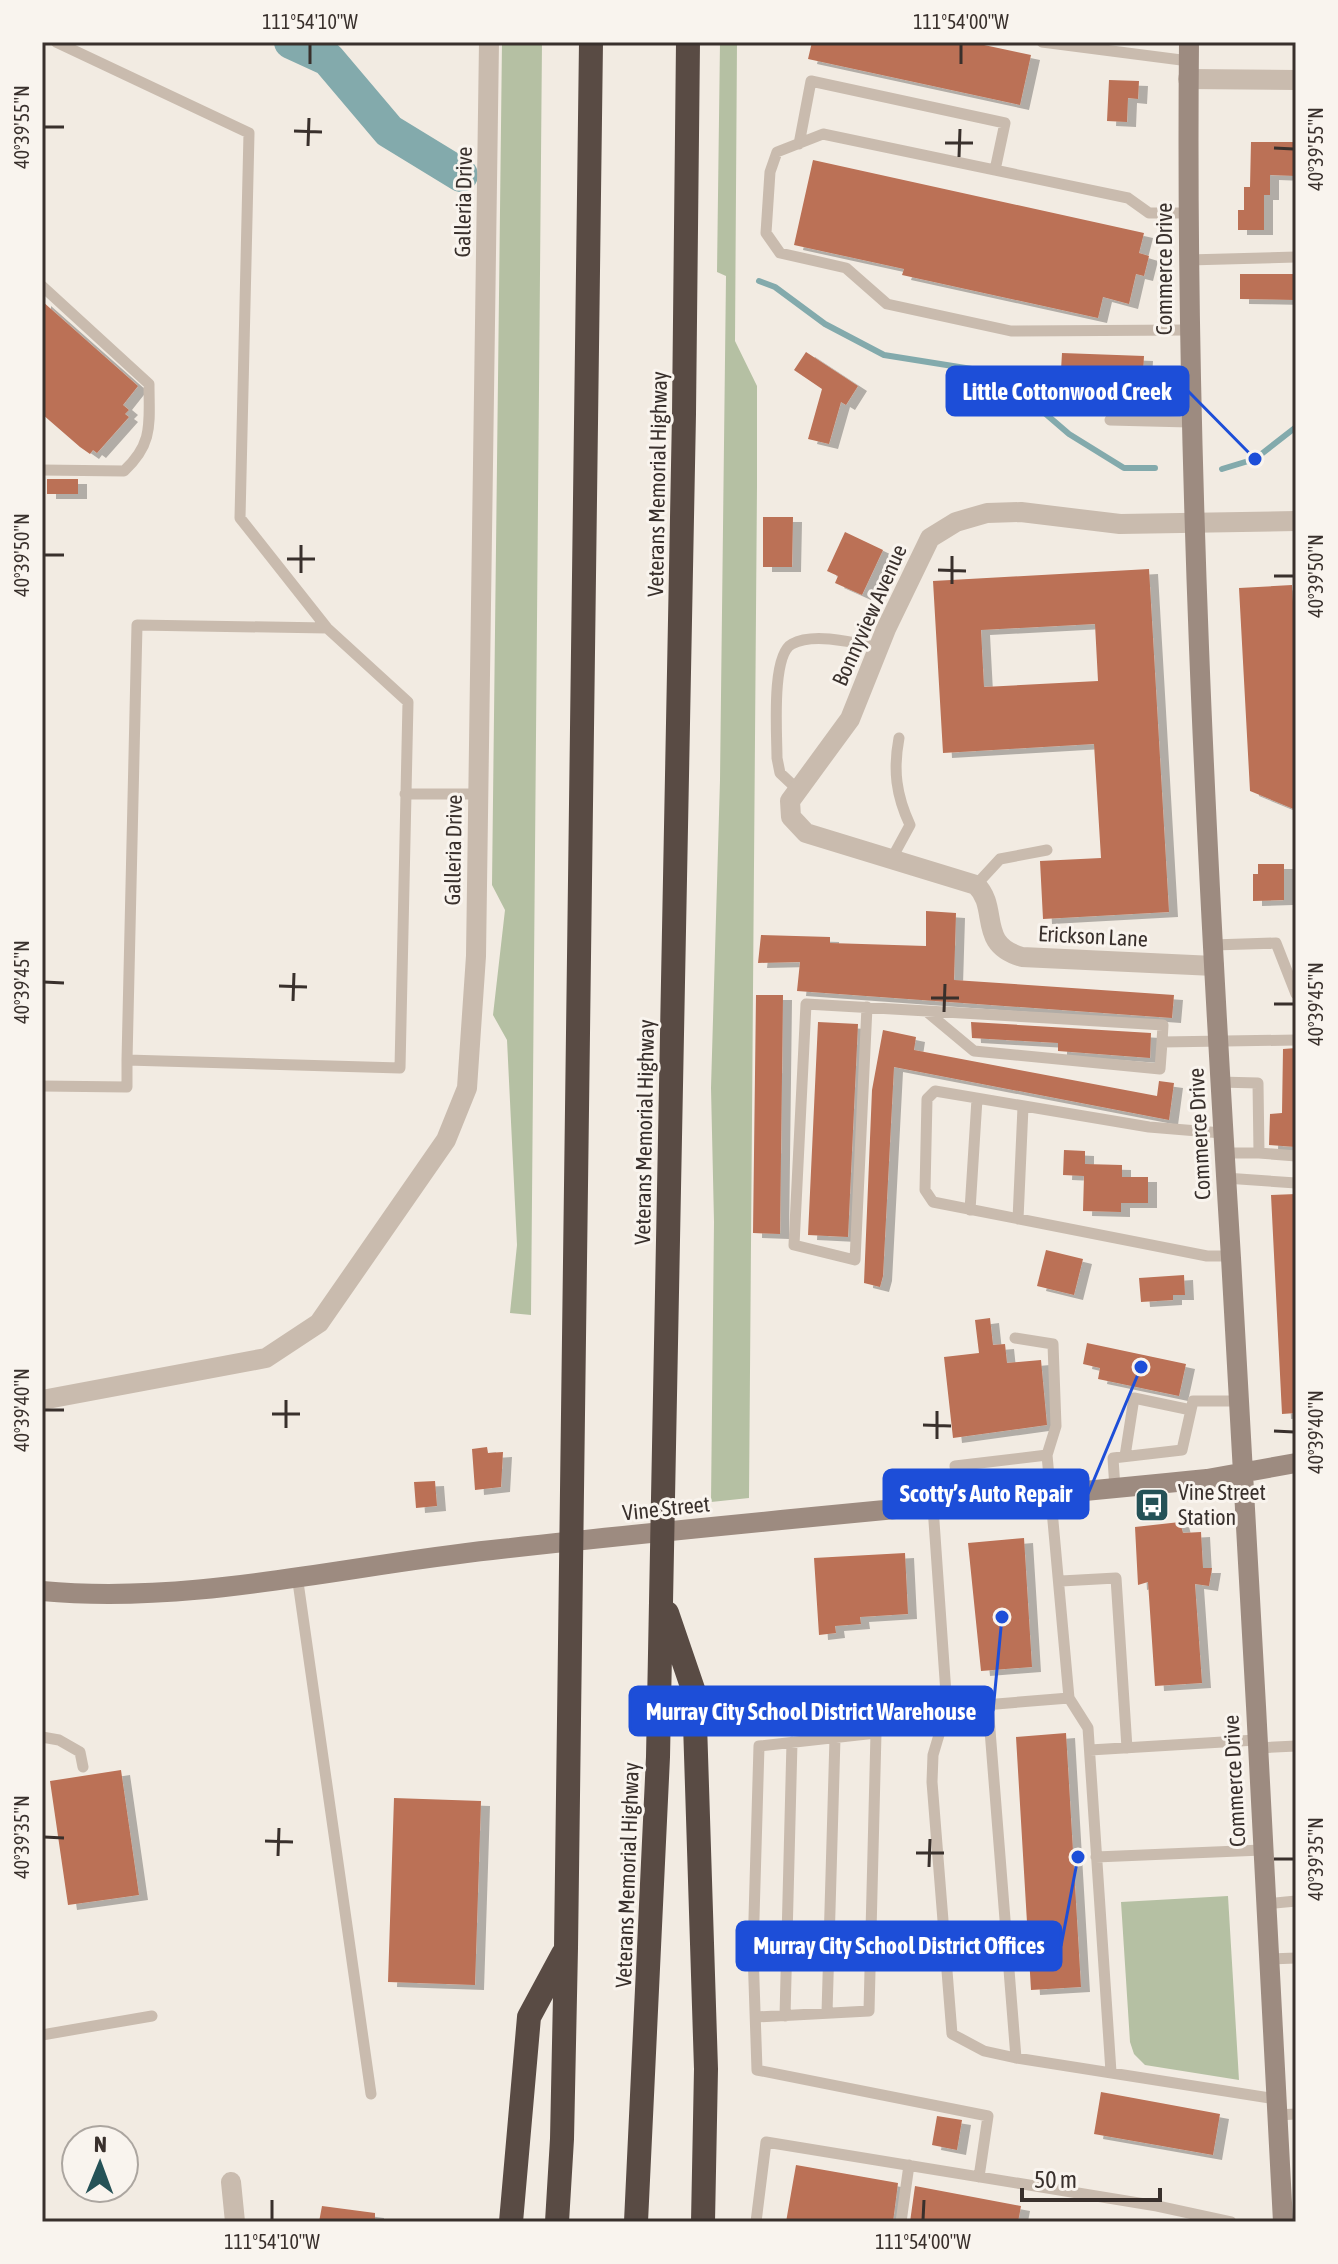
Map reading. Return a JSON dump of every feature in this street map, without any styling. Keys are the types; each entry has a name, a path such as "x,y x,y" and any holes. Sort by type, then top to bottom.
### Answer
{"highway":[{"path":"557,2222 566,1948 591,42"},
{"name":"Veterans Memorial Highway","path":"636,2222 656,1789 661,1596 688,42"},
{"path":"661,1596 694,1692 706,2069 703,2222"},
{"path":"511,2222 529,2017 566,1948"}],"street":[{"name":"Galleria Drive","path":"42,1400 266,1358 319,1323 446,1140 467,1088 476,956 489,42"},
{"path":"1189,61 1296,80"},
{"name":"Commerce Drive","path":"1189,61 1188,330 1193,524 1219,1082 1268,1959 1283,2110 1283,2222"},
{"name":"Bonnyview Avenue","path":"891,860 806,833 791,817 790,801 850,719 930,538 956,522 987,513 1021,512 1120,524 1296,521"},
{"path":"891,860 976,885"},
{"name":"Erickson Lane","path":"976,885 982,891 992,933 1008,953 1022,957 1213,956"},
{"name":"Vine Street","path":"42,1591 156,1594 206,1591 297,1575 495,1549 1115,1489 1242,1474 1296,1463"},
{"path":"231,2182 235,2222"}],"lane":[{"path":"56,42 249,133 240,518 327,628 408,702 400,1068 127,1060"},
{"path":"1042,42 1189,61"},
{"path":"799,144 811,81 1005,123 995,170"},
{"path":"1188,213 1149,213 1128,198 823,134 777,152 770,172 766,233 780,253 846,268 887,304 1011,331 1188,330"},
{"path":"1188,260 1296,257"},
{"path":"42,286 149,384 149,433 141,455 124,471 42,470"},
{"path":"1110,420 1189,422"},
{"path":"42,1086 127,1087 137,625 327,628"},
{"path":"797,789 780,773 777,758 779,659 790,644 808,640 879,648"},
{"path":"891,860 910,825 896,785 894,765 899,738"},
{"path":"405,794 478,794"},
{"path":"976,885 1000,859 1047,850"},
{"path":"1213,956 1276,943 1296,994"},
{"path":"867,1007 855,1260 794,1245 806,1004 867,1007 925,1010 1163,1025 1160,1069 974,1051 925,1010"},
{"path":"1162,1042 1296,1040"},
{"path":"1219,1082 1258,1083 1259,1153"},
{"path":"1231,1256 1207,1256 933,1202 925,1190 927,1099 935,1091 1149,1127 1259,1153 1296,1156"},
{"path":"970,1210 977,1099"},
{"path":"1018,1219 1023,1107"},
{"path":"1225,1178 1296,1183"},
{"path":"1015,1338 1053,1344 1056,1426 1047,1455 1054,1495 1069,1698 1088,1728 1111,2072"},
{"path":"1125,1456 1134,1398 1191,1410"},
{"path":"1115,1489 1113,1458 1182,1450 1193,1401 1239,1401"},
{"path":"960,1504 955,1466 1047,1455"},
{"path":"933,1507 947,1708 933,1755 932,1782 952,2034 984,2051 1111,2072 1283,2110"},
{"path":"297,1575 371,2094"},
{"path":"1061,1581 1116,1578 1127,1748"},
{"path":"947,1708 1069,1698"},
{"path":"988,1705 1016,2058"},
{"path":"756,2017 869,2011 876,1733 759,1746 753,1952 757,2070 988,2116 979,2177"},
{"path":"42,1737 80,1752 83,1767"},
{"path":"827,2013 835,1738"},
{"path":"785,2016 792,1742"},
{"path":"1090,1750 1256,1744 1296,1746"},
{"path":"1096,1857 1262,1850"},
{"path":"1265,1904 1296,1901"},
{"path":"1268,1959 1296,1958"},
{"path":"42,2035 152,2016"},
{"path":"756,2222 766,2142 1157,2206 1231,2222"},
{"path":"901,2222 909,2165"}],"green space":[{"path":"502,42 542,42 531,1315 510,1313 517,1245 507,1040 493,1015 505,910 492,885"},
{"path":"720,42 737,42 735,341 757,386 757,486 749,1498 711,1502 714,1222 711,1088 720,780 726,276 717,272"},
{"path":"1228,1896 1239,2080 1145,2065 1134,2054 1130,2042 1121,1902"}],"building":[{"path":"812,42 970,42 1031,55 1020,105 808,59"},
{"path":"1109,80 1139,81 1138,99 1128,98 1127,122 1107,121"},
{"path":"1251,142 1296,142 1296,176 1270,175 1270,195 1264,195 1264,230 1238,230 1238,210 1244,210 1244,187 1250,187"},
{"path":"813,160 1144,233 1139,253 1149,256 1144,276 1136,274 1129,304 1103,297 1098,318 902,275 904,269 794,245"},
{"path":"1240,274 1296,274 1296,300 1240,299"},
{"path":"42,301 138,386 123,405 129,410 125,414 129,417 97,453 93,450 90,454 80,447 42,414"},
{"path":"806,352 858,386 846,405 841,402 829,444 808,439 822,389 794,370"},
{"path":"1062,353 1144,356 1142,390 1060,387"},
{"path":"47,479 78,479 78,494 47,494"},
{"path":"763,517 793,517 792,567 763,567"},
{"path":"845,532 883,550 862,595 835,583 838,576 827,571"},
{"path":"1149,569 1169,912 1043,919 1040,861 1101,858 1094,744 943,753 933,581","holes":["1095,624 1098,681 984,687 981,630"]},
{"path":"1292,585 1296,655 1296,810 1250,791 1239,588"},
{"path":"1258,864 1284,864 1284,900 1253,901 1253,874 1258,874"},
{"path":"926,911 956,913 954,980 1174,995 1172,1018 797,991 800,962 758,963 761,935 830,937 830,943 926,946"},
{"path":"756,995 783,995 780,1234 753,1233"},
{"path":"818,1022 858,1024 848,1237 808,1235"},
{"path":"971,1022 1151,1033 1150,1058 1058,1051 1058,1043 972,1038"},
{"path":"883,1030 916,1037 914,1050 1157,1096 1159,1081 1174,1083 1169,1120 894,1067 883,1276 880,1287 864,1283 872,1090"},
{"path":"1296,1048 1296,1147 1269,1145 1270,1114 1282,1113 1283,1049"},
{"path":"1064,1150 1085,1151 1085,1164 1122,1165 1122,1177 1148,1177 1148,1203 1121,1203 1121,1212 1083,1211 1084,1176 1063,1175"},
{"path":"1296,1194 1296,1413 1282,1414 1271,1195"},
{"path":"1046,1250 1083,1259 1074,1295 1037,1286"},
{"path":"1184,1275 1185,1295 1173,1295 1173,1300 1141,1302 1139,1278"},
{"path":"990,1318 993,1345 1005,1344 1007,1363 1041,1360 1047,1425 953,1438 944,1357 979,1353 975,1320"},
{"path":"1087,1343 1186,1364 1179,1396 1098,1379 1100,1368 1083,1364"},
{"path":"487,1447 488,1453 503,1452 501,1487 475,1490 472,1449"},
{"path":"435,1481 437,1506 416,1508 414,1482"},
{"path":"1180,1522 1183,1533 1201,1532 1203,1568 1212,1568 1209,1586 1195,1584 1202,1683 1155,1686 1148,1582 1138,1585 1135,1527"},
{"path":"1024,1538 1032,1667 981,1671 968,1543"},
{"path":"905,1553 908,1614 860,1617 861,1624 835,1626 836,1633 819,1635 814,1558"},
{"path":"1066,1733 1081,1987 1031,1990 1016,1737"},
{"path":"121,1770 139,1895 68,1905 50,1781"},
{"path":"394,1798 481,1801 475,1985 388,1982"},
{"path":"1101,2092 1220,2114 1213,2155 1094,2134"},
{"path":"937,2116 962,2120 957,2150 932,2145"},
{"path":"796,2165 898,2183 893,2222 786,2222"},
{"path":"915,2186 1021,2206 1018,2222 910,2222"},
{"path":"322,2206 375,2213 375,2222 319,2222"}],"waterway":[{"path":"291,42 328,59 389,131 461,175"},
{"path":"759,281 775,287 825,324 884,355 978,370 1026,397 1069,434 1124,468 1155,468"},
{"path":"1222,469 1255,459 1296,427"}],"place":[{"name":"Little Cottonwood Creek","path":"1255,459"},
{"name":"Scotty’s Auto Repair","path":"1141,1367"},
{"name":"Vine Street Station","path":"1152,1505"},
{"name":"Murray City School District Warehouse","path":"1002,1617"},
{"name":"Murray City School District Offices","path":"1078,1857"}]}
